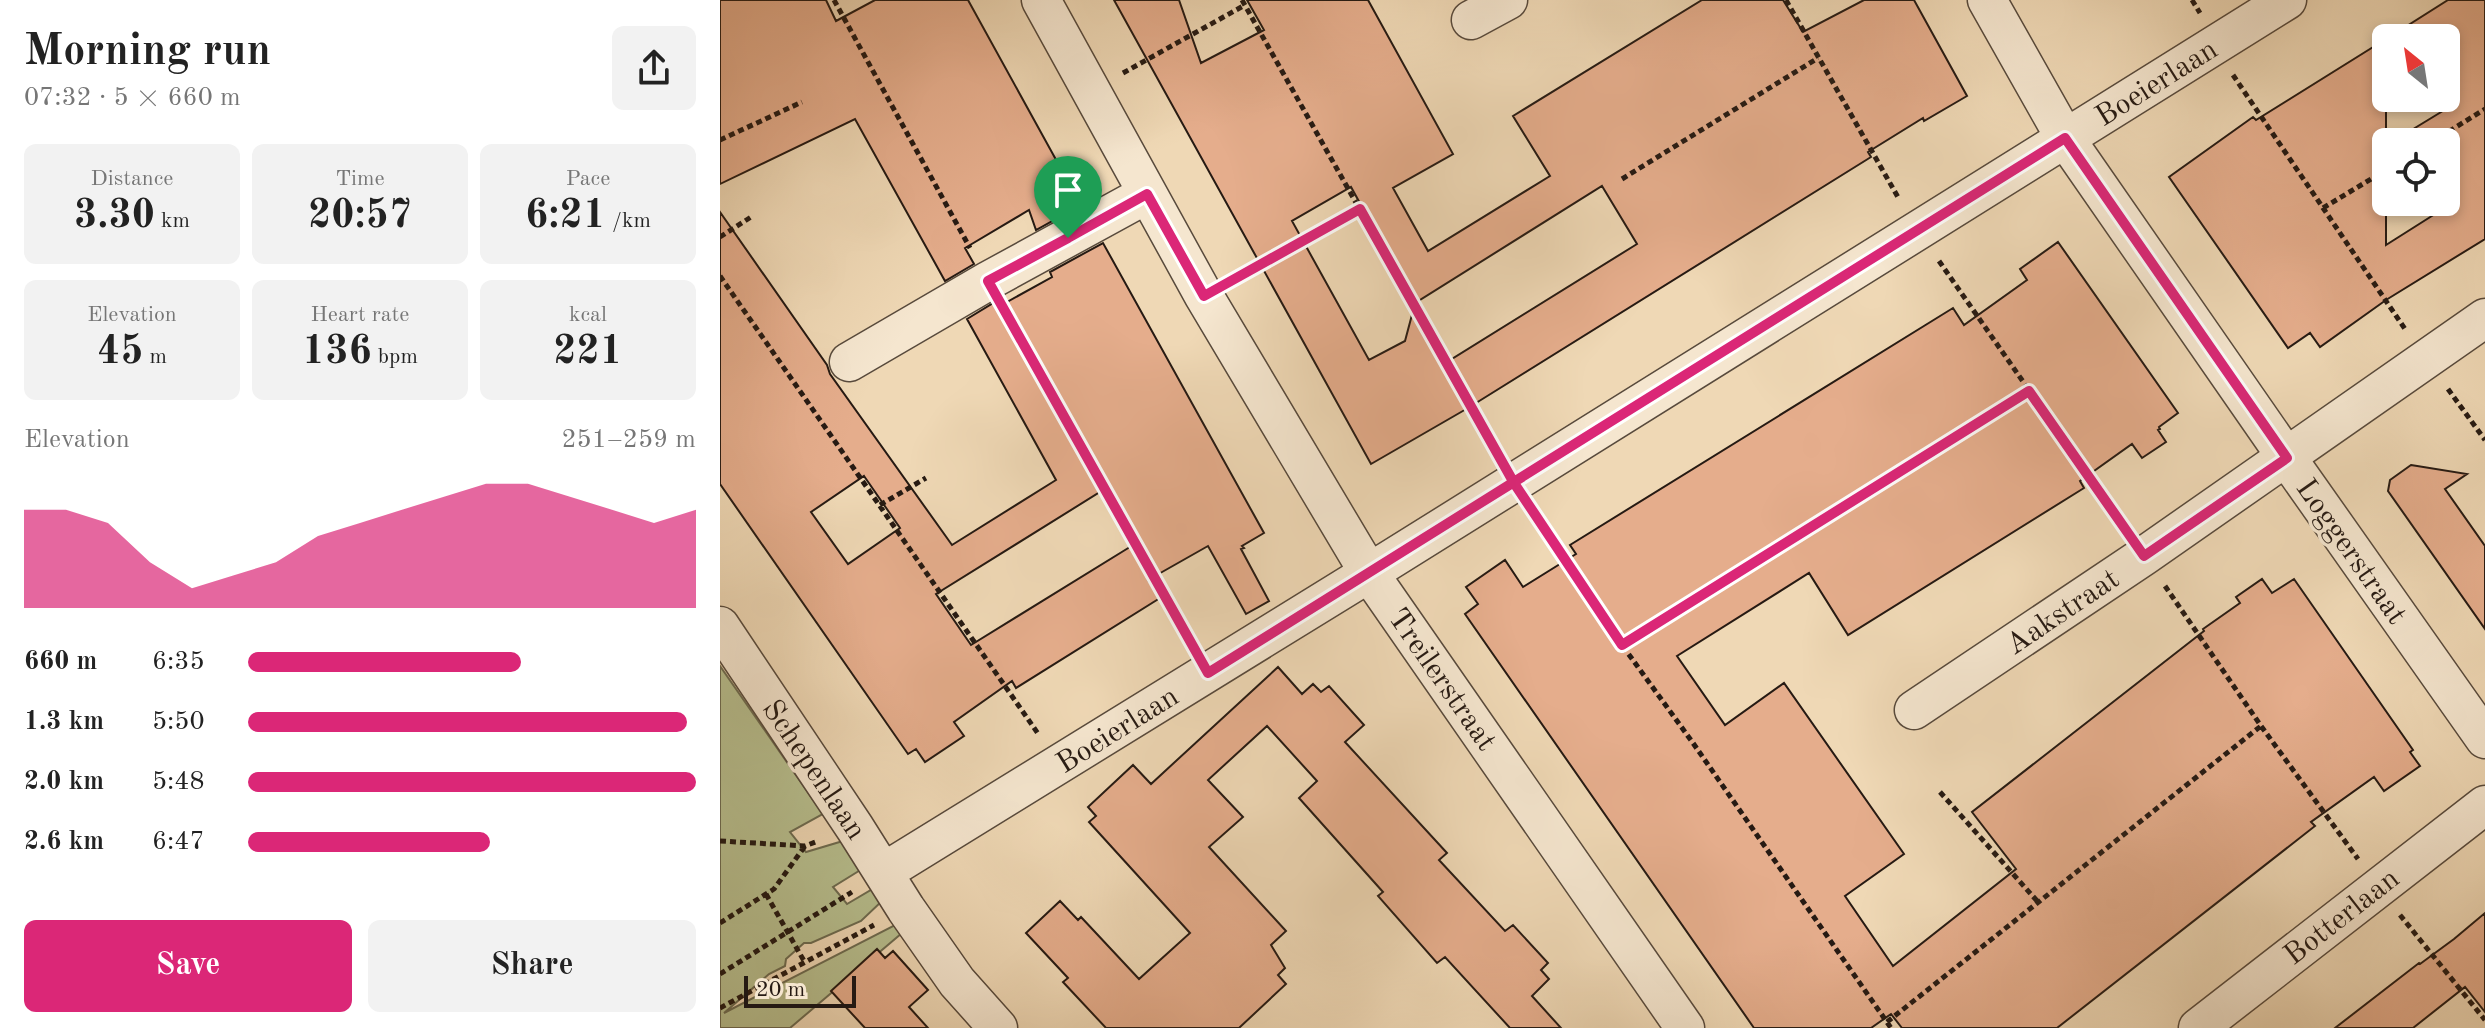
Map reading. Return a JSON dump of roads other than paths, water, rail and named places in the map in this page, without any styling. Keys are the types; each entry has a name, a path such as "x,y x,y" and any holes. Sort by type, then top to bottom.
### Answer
{"street":[{"name":"Treilerstraat","path":"1041,0 1204,296 1369,573 1685,1028"},
{"path":"1471,20 1508,0"},
{"name":"Loggerstraat","path":"1987,0 2065,138 2485,739"},
{"name":"Boeierlaan","path":"884,872 2287,0"},
{"path":"849,362 1147,194"},
{"name":"Aakstraat","path":"1914,710 2287,458 2485,318"},
{"name":"Schepenlaan","path":"720,626 906,909 957,982 998,1028"},
{"name":"Botterlaan","path":"2198,1028 2485,805"}]}
